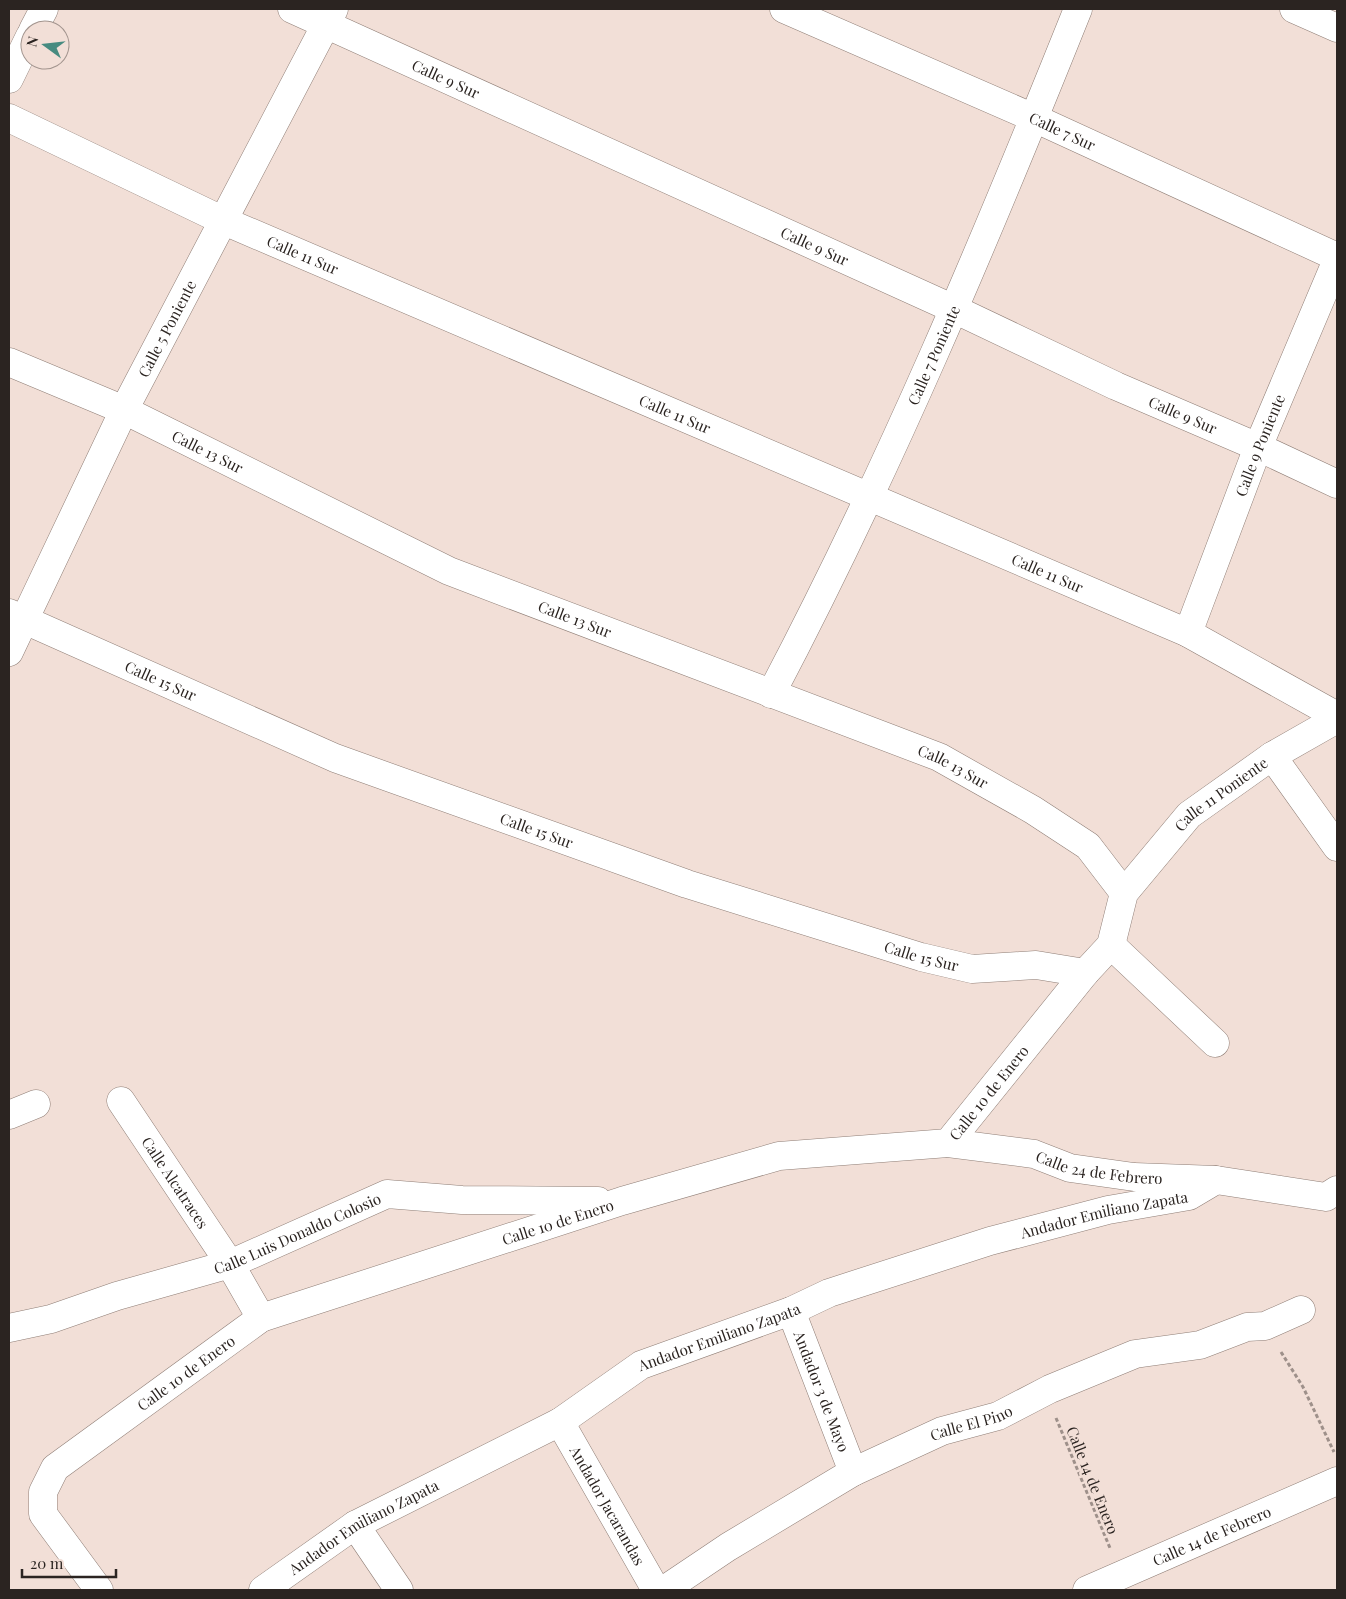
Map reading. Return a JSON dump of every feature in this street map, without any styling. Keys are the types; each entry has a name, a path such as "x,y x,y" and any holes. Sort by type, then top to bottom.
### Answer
{"street":[{"name":"Calle 9 Sur","path":"292,9 330,17 1116,386 1258,447 1337,484"},
{"name":"Calle 7 Sur","path":"784,9 1034,118 1337,259"},
{"name":"Calle 7 Poniente","path":"771,694 824,594 954,309 1078,9"},
{"path":"1294,9 1337,28"},
{"name":"Calle 5 Poniente","path":"9,652 16,616 330,17"},
{"path":"9,79 20,56"},
{"name":"Calle 11 Sur","path":"9,118 224,221 1188,633 1337,718"},
{"name":"Calle 9 Poniente","path":"1188,633 1258,447 1337,259"},
{"name":"Calle 13 Sur","path":"9,362 124,410 449,572 939,757 1033,810 1088,846 1124,893"},
{"name":"Calle 15 Sur","path":"16,616 335,758 687,884 921,957 972,970 1036,965 1085,973"},
{"name":"Calle 11 Poniente","path":"1124,893 1189,815 1272,756 1337,718"},
{"path":"1272,756 1337,847"},
{"name":"Calle 10 de Enero","path":"99,1590 43,1514 43,1492 55,1468 261,1318 622,1201 779,1156 948,1143 1085,973 1111,945 1124,893"},
{"path":"1111,945 1216,1043"},
{"name":"Calle Alcatraces","path":"121,1101 230,1264 261,1318"},
{"path":"9,1115 36,1104"},
{"name":"Calle 24 de Febrero","path":"948,1143 1034,1154 1070,1168 1134,1177 1216,1180 1333,1196"},
{"name":"Andador Emiliano Zapata","path":"263,1590 354,1525 560,1422 641,1365 790,1311 829,1293 990,1241 1108,1210 1189,1196 1216,1180"},
{"name":"Calle Luis Donaldo Colosio","path":"9,1328 51,1319 117,1296 230,1264 387,1194 462,1200 622,1201"},
{"name":"Calle El Pino","path":"664,1590 728,1547 853,1472 942,1431 998,1416 1044,1392 1135,1354 1200,1345 1247,1327 1265,1326 1301,1310"},
{"name":"Andador 3 de Mayo","path":"790,1311 853,1472"},
{"name":"Andador Jacarandas","path":"560,1422 656,1590"},
{"name":"Calle 14 de Febrero","path":"1087,1590 1337,1480"},
{"path":"354,1525 399,1590"}],"path":[{"path":"1265,1326 1303,1387 1337,1460"},
{"name":"Calle 14 de Enero","path":"1044,1392 1063,1433 1107,1545 1128,1572"}]}
